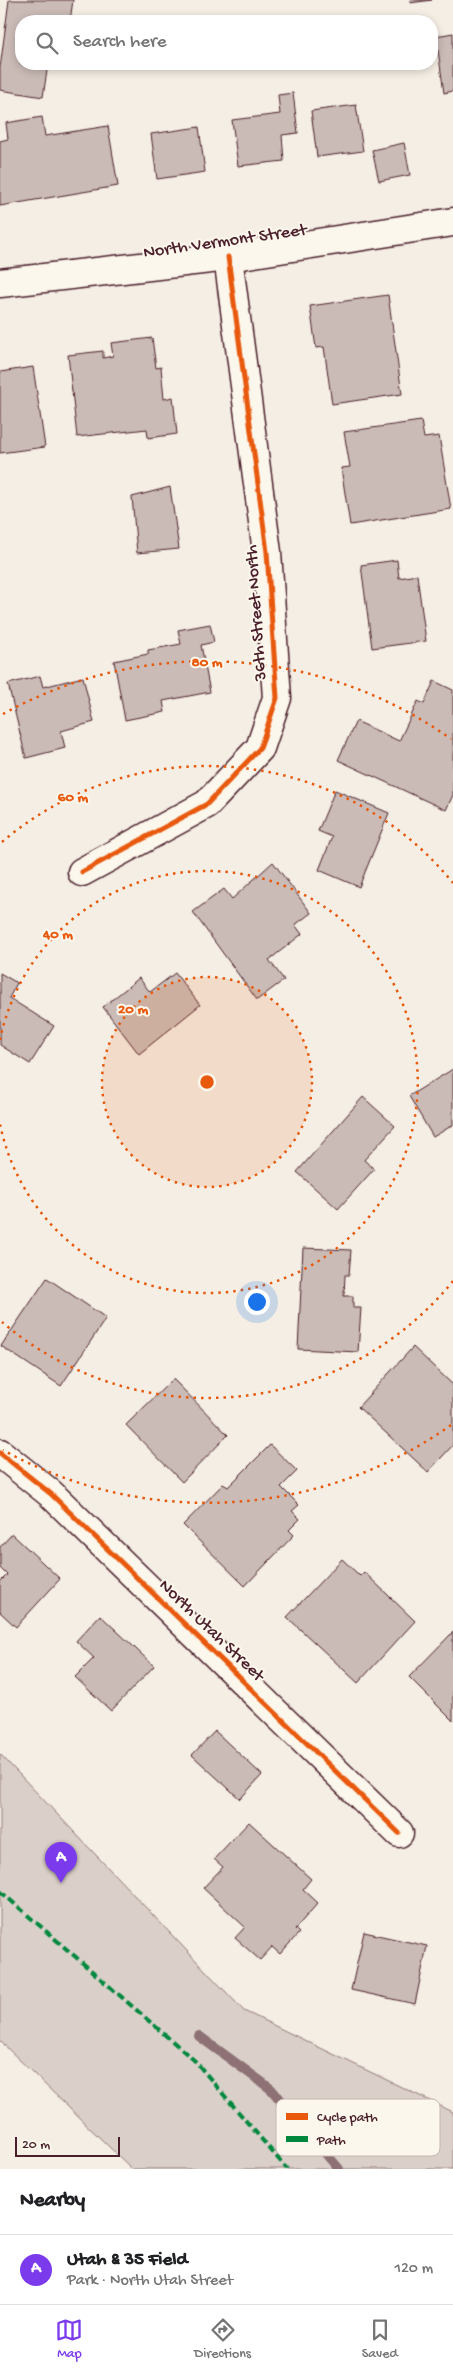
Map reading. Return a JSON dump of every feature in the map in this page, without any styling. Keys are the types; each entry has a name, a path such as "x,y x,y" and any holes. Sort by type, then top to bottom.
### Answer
{"street":[{"name":"North Vermont Street","path":"0,283 228,257 453,222"},
{"name":"36th Street North","path":"82,872 206,804 260,748 277,698 267,552 228,257"},
{"name":"North Utah Street","path":"0,1453 50,1494 399,1833"}],"shaded area":[{"path":"0,1754 244,2011 426,2099 276,2099 276,2156 440,2156 440,2106 453,2112 453,2169 132,2169 0,2041"}],"building":[{"path":"9,0 73,0 71,15 15,15 15,70 47,70 43,97 0,90 0,68"},
{"path":"410,0 432,0 410,3"},
{"path":"453,33 453,91 444,93 438,50 438,36"},
{"path":"293,93 298,133 282,135 284,161 238,166 232,120 280,114 278,95"},
{"path":"356,105 363,151 317,157 311,111"},
{"path":"42,117 45,136 108,126 118,186 0,206 0,141 8,139 6,123"},
{"path":"199,127 205,172 157,179 151,134"},
{"path":"404,143 410,175 379,181 372,150"},
{"path":"388,295 402,394 332,404 324,347 316,348 310,306"},
{"path":"152,338 156,368 161,367 164,399 173,397 177,434 148,438 147,429 77,437 68,355 103,351 103,358 113,356 111,343"},
{"path":"33,367 45,447 0,453 0,372"},
{"path":"421,421 424,438 439,436 451,509 350,525 341,468 350,467 344,432"},
{"path":"170,487 179,549 137,553 132,497"},
{"path":"397,560 399,578 417,575 426,641 372,648 361,565"},
{"path":"210,624 214,642 201,645 210,692 163,701 165,712 125,720 114,661 148,654 148,650 181,644 178,630"},
{"path":"40,676 43,687 83,677 94,722 61,731 65,748 26,758 8,684"},
{"path":"434,681 453,690 453,795 446,810 338,760 356,721 399,741 418,701 424,704"},
{"path":"335,790 389,813 359,887 319,870 332,837 318,831"},
{"path":"273,862 311,913 295,925 302,934 269,960 284,980 257,1000 193,912 224,889 232,899"},
{"path":"0,973 17,983 9,998 54,1026 30,1064 0,1045"},
{"path":"175,973 200,1005 139,1054 103,1007 139,978 150,992"},
{"path":"453,1069 453,1125 433,1137 409,1096"},
{"path":"363,1097 395,1126 364,1160 374,1169 338,1209 297,1172"},
{"path":"303,1248 351,1250 349,1275 345,1275 344,1296 353,1296 353,1308 361,1308 358,1352 298,1349"},
{"path":"47,1278 106,1318 61,1386 1,1346"},
{"path":"413,1347 453,1385 453,1445 428,1472 358,1407"},
{"path":"173,1379 228,1435 182,1482 126,1425"},
{"path":"270,1445 297,1471 281,1487 299,1505 292,1511 300,1519 289,1530 294,1535 245,1586 183,1525 223,1484 228,1487"},
{"path":"12,1534 60,1579 16,1627 0,1612 0,1582 7,1575 0,1568 0,1547"},
{"path":"342,1559 360,1576 364,1572 415,1621 358,1683 287,1617"},
{"path":"100,1615 154,1666 111,1711 75,1677 94,1658 76,1641"},
{"path":"453,1632 453,1721 409,1677"},
{"path":"215,1731 262,1775 240,1799 192,1755"},
{"path":"249,1822 311,1879 303,1889 318,1903 295,1929 299,1933 280,1954 272,1947 260,1960 235,1938 245,1927 203,1888 223,1867 214,1859"},
{"path":"364,1932 427,1946 415,2004 351,1990"}],"waterway":[{"path":"199,2036 271,2089 280,2099"},
{"path":"328,2156 339,2169"}],"marked path":[{"path":"0,1891 195,2061 287,2169"}],"cycle path":[{"path":"82,872 207,804 260,748 277,698 267,552 228,257"},
{"path":"0,1453 51,1494 399,1833"}],"place":[{"name":"Utah & 35 Field","path":"61,1883"}]}
